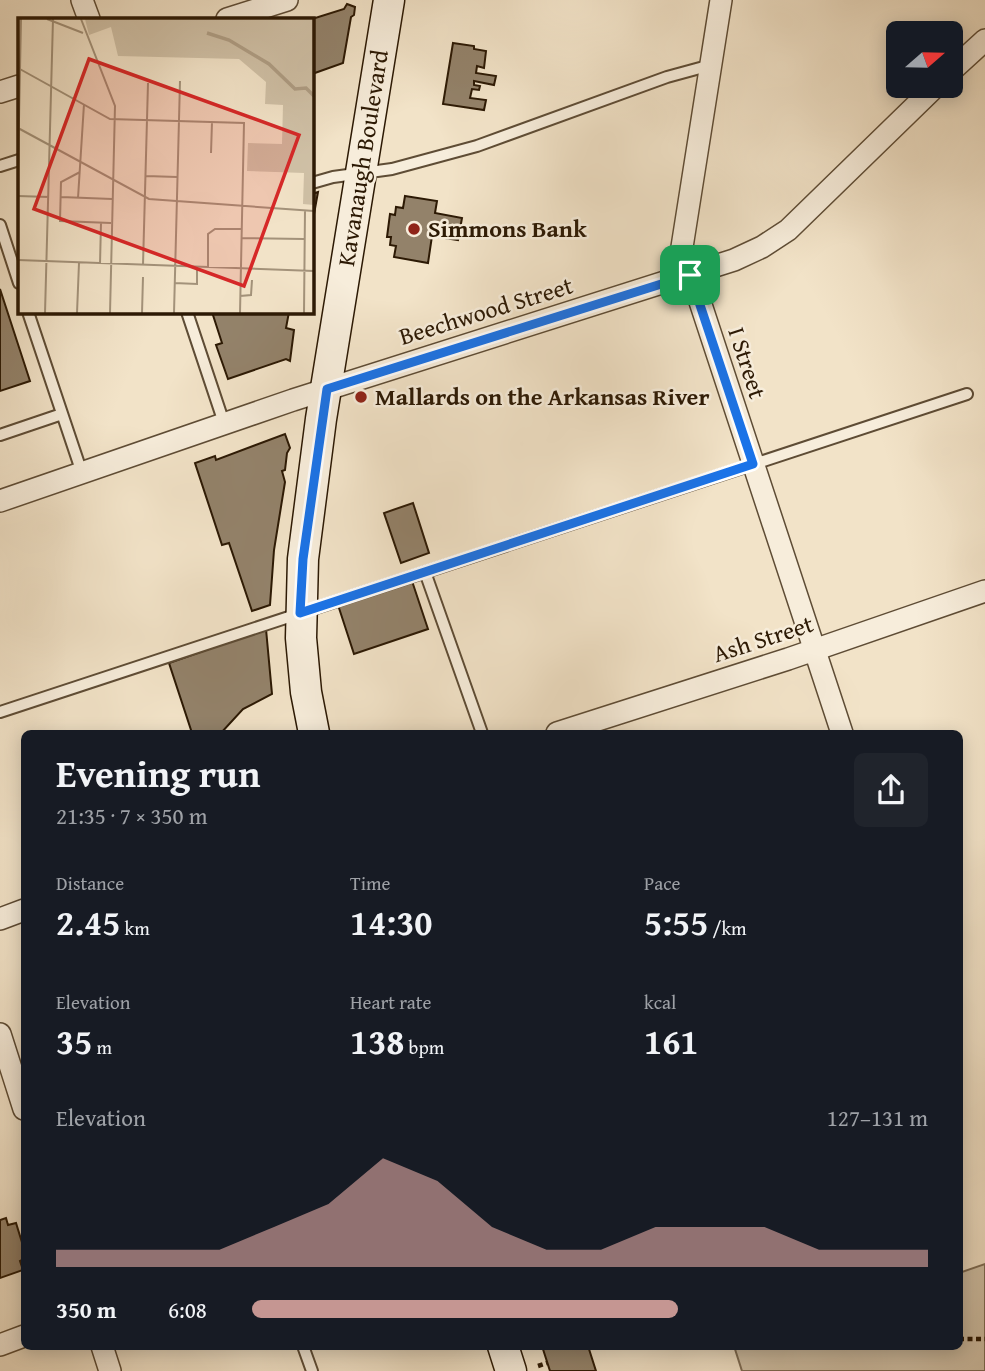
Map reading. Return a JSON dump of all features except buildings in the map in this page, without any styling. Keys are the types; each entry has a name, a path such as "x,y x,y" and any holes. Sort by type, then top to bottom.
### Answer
{"street":[{"path":"82,0 89,18"},
{"path":"230,18 286,0"},
{"name":"Kavanaugh Boulevard","path":"313,730 306,692 300,613 303,559 360,173 389,0"},
{"name":"I Street","path":"721,0 682,247 841,730"},
{"path":"963,60 985,40"},
{"path":"0,92 18,86"},
{"name":"Beechwood Street","path":"0,501 327,389 743,256 788,230 924,98"},
{"name":"Ash Street","path":"566,730 814,650 985,591"},
{"path":"0,919 21,911"},
{"path":"0,1034 4,1062 21,1102"},
{"path":"0,1345 21,1337"},
{"path":"103,1350 110,1371"},
{"path":"507,1350 524,1369"}],"lane":[{"path":"313,182 392,169 477,146 667,77 711,65"},
{"path":"0,166 18,160"},
{"path":"0,225 18,280"},
{"path":"29,313 82,472"},
{"path":"187,313 224,423"},
{"path":"0,712 967,394"},
{"path":"0,435 62,415"},
{"path":"425,572 481,730"},
{"path":"304,1350 312,1371"}],"path":[{"path":"963,1339 985,1339"},
{"path":"524,1369 547,1363"}],"shaded area":[{"path":"985,1264 985,1371 742,1371 735,1350 963,1350 963,1272"}],"place":[{"name":"Simmons Bank","path":"414,229"},
{"name":"Mallards on the Arkansas River","path":"361,397"}],"route":[{"path":"690,275 753,464 300,613 303,559 327,389 690,275"}]}
